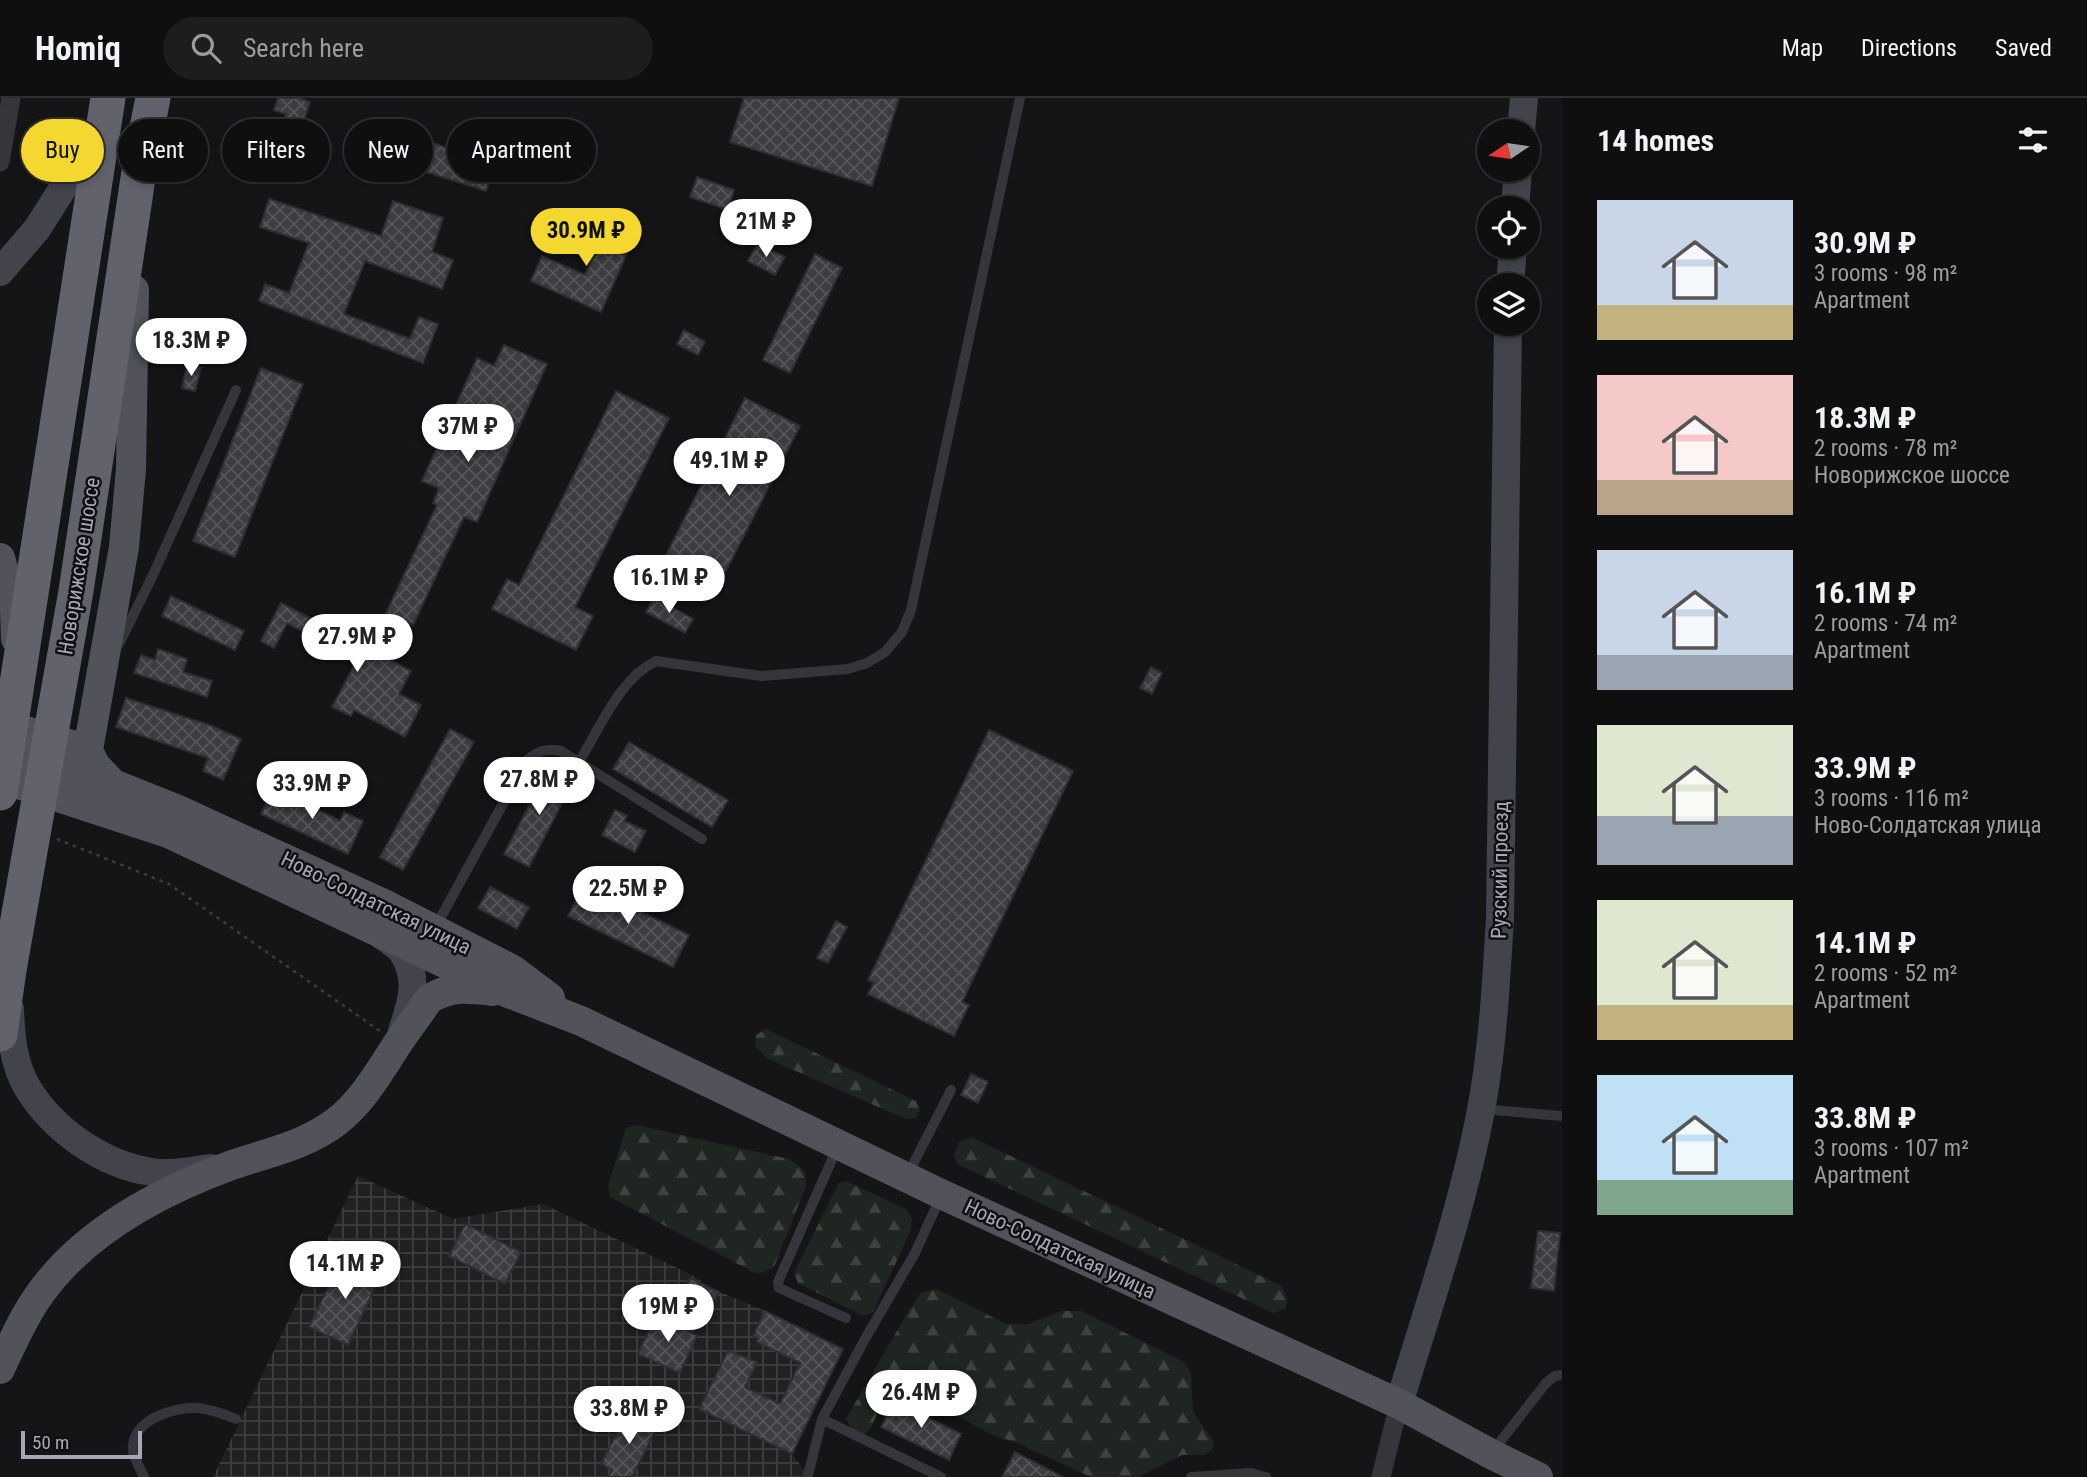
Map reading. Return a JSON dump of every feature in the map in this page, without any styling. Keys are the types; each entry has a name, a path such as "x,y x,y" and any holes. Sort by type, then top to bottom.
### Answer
{"highway":[{"name":"Новорижское шоссе","path":"149,119 153,98"},
{"name":"Новорижское шоссе","path":"0,793 6,717 18,674 105,112"},
{"name":"Новорижское шоссе","path":"0,1034 53,727 137,182"}],"main road":[{"path":"113,784 95,765 88,750 100,682 128,598 124,547 131,469 135,235 139,182"},
{"path":"0,558 15,610 18,674"},
{"path":"6,717 88,750"},
{"name":"Ново-Солдатская улица","path":"0,751 113,784 178,810 376,900 513,970 581,1021"},
{"name":"Ново-Солдатская улица","path":"0,778 168,833 506,992 581,1021 906,1178 1399,1404 1538,1477"},
{"path":"0,1369 37,1298 68,1261 96,1235 136,1209 231,1166 304,1140 334,1124 355,1105 392,1038 429,999 443,991 466,988 506,992"}],"street":[{"path":"0,162 11,98"},
{"path":"1522,119 1524,98"},
{"path":"0,272 37,229 105,112"},
{"name":"Рузский проезд","path":"1399,1404 1459,1206 1482,1109 1494,1016 1500,919 1508,336"},
{"path":"379,933 402,951 411,971 414,993 392,1038"},
{"path":"9,970 11,1035 21,1073 45,1111 68,1134 101,1155 153,1172 231,1166"},
{"path":"1381,1477 1399,1404"}],"lane":[{"path":"579,762 627,682 656,661 761,676 848,669 867,663 885,652 902,632 911,610 1020,98"},
{"path":"128,598 236,390"},
{"path":"434,929 527,760 536,752 551,749 561,751 702,839"},
{"path":"906,1178 951,1090"},
{"path":"1482,1109 1562,1116"},
{"path":"839,1145 778,1282 779,1287 846,1318"},
{"path":"808,1475 822,1419 915,1253 941,1194"},
{"path":"1491,1454 1546,1383 1555,1376 1562,1375"},
{"path":"144,1477 133,1452 136,1435 157,1416 175,1410 197,1408 219,1412 236,1419"},
{"path":"822,1419 941,1477"},
{"path":"1191,1477 1251,1473 1266,1477"}],"path":[{"path":"57,839 169,884 392,1038"}],"shaded area":[{"path":"358,1176 453,1219 543,1204 692,1275 701,1280 700,1283 843,1349 792,1454 810,1477 213,1477"}],"green space":[{"path":"766,1029 916,1101 920,1111 916,1118 906,1119 766,1058 755,1046 756,1035"},
{"path":"636,1125 789,1159 805,1171 806,1186 774,1267 755,1273 610,1197 608,1186 626,1128"},
{"path":"971,1137 1282,1286 1287,1298 1286,1309 1273,1313 957,1164 954,1155 959,1142"},
{"path":"846,1181 906,1209 912,1219 911,1230 873,1312 863,1316 798,1283 794,1273 839,1183"},
{"path":"936,1289 1006,1324 1028,1324 1061,1311 1081,1311 1184,1362 1191,1374 1193,1411 1214,1443 1212,1450 1204,1455 1182,1455 1138,1477 1091,1477 1015,1442 994,1436 906,1388 894,1390 881,1405 871,1428 865,1434 853,1431 846,1419 909,1310 921,1293"}],"building":[{"path":"278,98 299,98 310,102 304,119 284,119 286,114 274,110"},
{"path":"744,98 899,98 872,186 730,142"},
{"path":"433,143 447,148 447,179 433,174"},
{"path":"697,177 734,190 728,210 690,197"},
{"path":"458,182 489,182 486,191"},
{"path":"269,199 381,236 393,201 443,218 432,252 453,260 442,289 365,261 344,314 410,339 419,317 438,324 423,363 259,301 265,284 289,293 309,243 260,227"},
{"path":"575,219 631,244 601,312 531,281 542,256 585,275 596,252 566,239"},
{"path":"758,243 785,257 775,275 748,261"},
{"path":"815,254 842,268 790,373 763,360"},
{"path":"684,330 705,342 698,355 677,344"},
{"path":"504,345 547,364 477,522 464,517 413,625 386,613 437,505 433,503 439,488 422,481 477,358 494,366"},
{"path":"187,365 201,368 195,391 182,388"},
{"path":"261,368 303,384 235,557 193,541"},
{"path":"616,391 669,418 575,607 593,616 576,650 492,609 507,579 519,585"},
{"path":"745,398 800,426 712,598 658,571"},
{"path":"171,596 244,631 235,650 162,616"},
{"path":"654,597 693,619 685,633 646,612"},
{"path":"281,603 411,671 399,694 421,705 405,737 354,710 351,716 332,707 357,660 287,623 274,648 261,641"},
{"path":"158,649 187,659 183,672 212,681 207,697 134,673 141,655 155,660"},
{"path":"1151,667 1162,673 1152,694 1140,688"},
{"path":"126,698 212,726 241,739 223,780 203,771 208,758 116,727"},
{"path":"450,729 474,742 403,870 380,857"},
{"path":"989,730 1073,771 962,1002 969,1005 954,1036 868,994 874,983 868,980"},
{"path":"629,742 728,800 712,827 613,769"},
{"path":"549,767 574,780 529,867 504,854"},
{"path":"273,787 340,821 344,812 363,821 348,854 261,814"},
{"path":"615,810 627,816 624,821 646,831 635,852 602,835"},
{"path":"584,884 689,935 673,967 568,916"},
{"path":"490,887 529,907 517,929 478,908"},
{"path":"836,921 847,927 828,963 817,958"},
{"path":"971,1074 988,1082 978,1103 961,1095"},
{"path":"465,1224 521,1252 505,1284 449,1256"},
{"path":"1538,1231 1560,1233 1554,1291 1531,1288"},
{"path":"343,1256 381,1275 348,1345 309,1327"},
{"path":"690,1278 719,1292 708,1314 679,1300"},
{"path":"765,1311 843,1349 792,1454 699,1409 728,1351 757,1362 745,1387 780,1404 800,1363 757,1342 758,1339 753,1336"},
{"path":"655,1316 697,1335 680,1373 638,1354"},
{"path":"894,1401 961,1434 949,1460 881,1427"},
{"path":"628,1410 658,1426 632,1477 608,1477 612,1470 601,1464"},
{"path":"1015,1452 1063,1477 1002,1477"}]}
